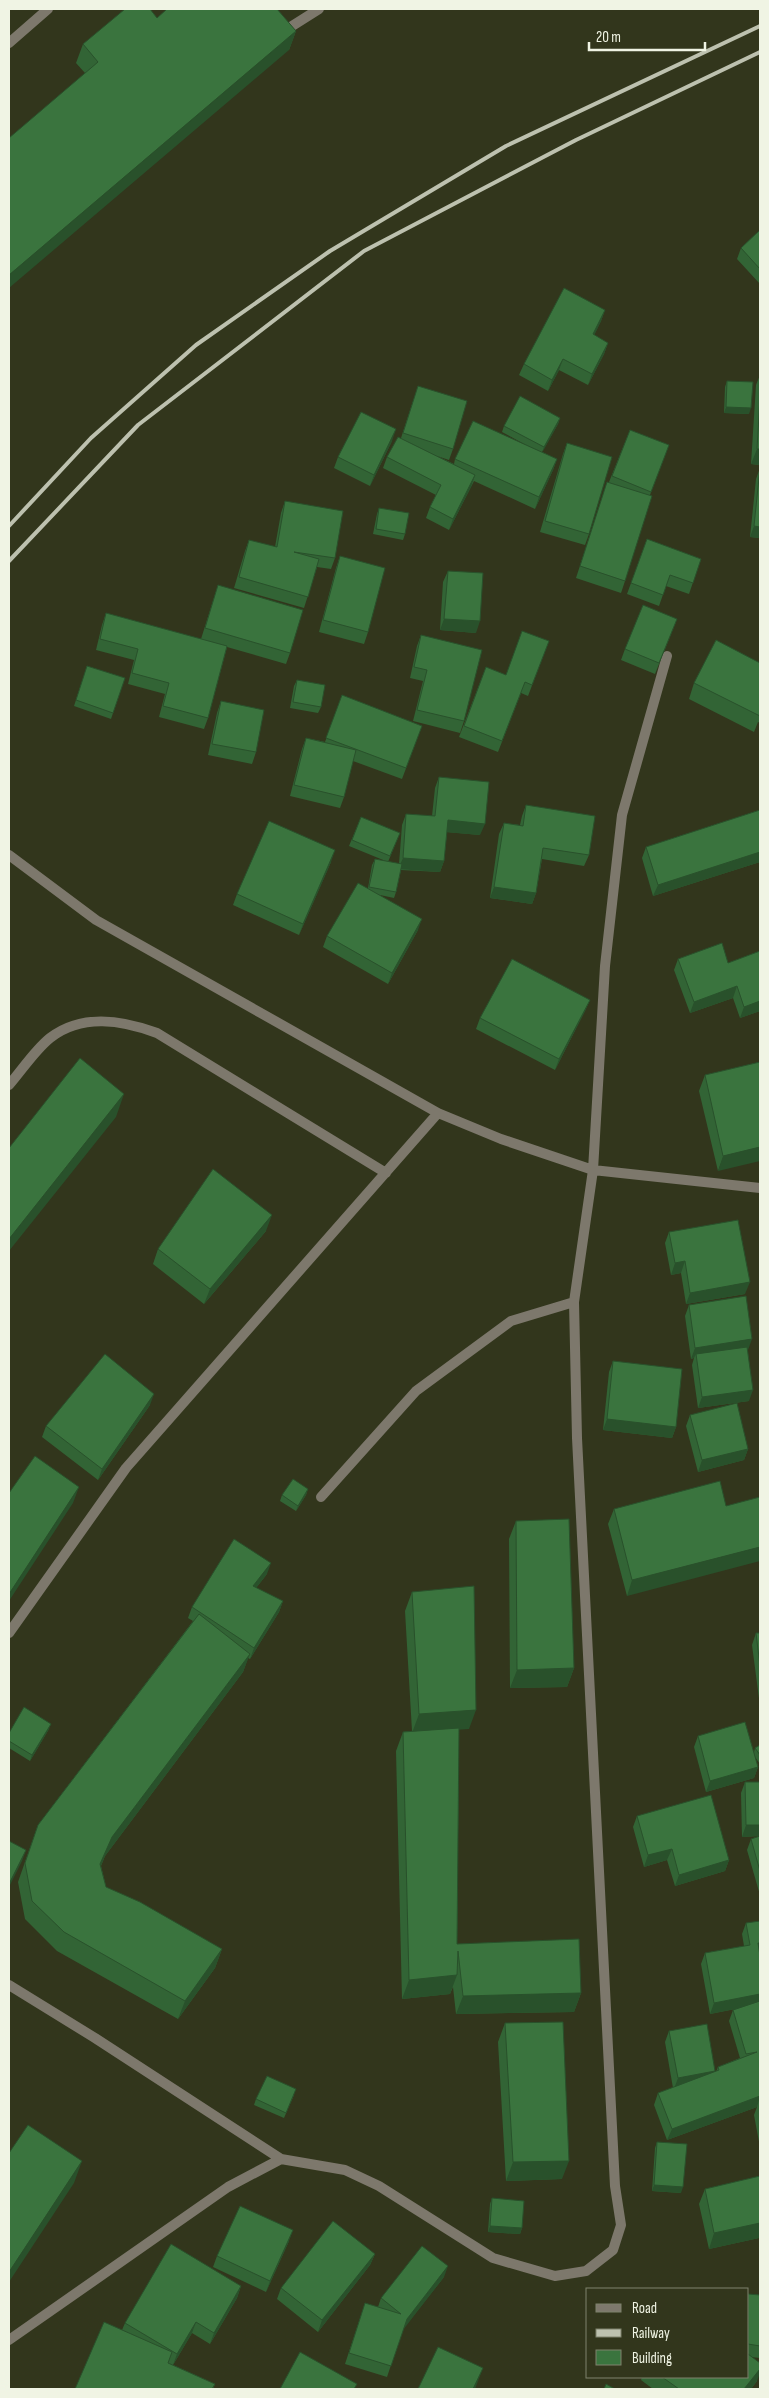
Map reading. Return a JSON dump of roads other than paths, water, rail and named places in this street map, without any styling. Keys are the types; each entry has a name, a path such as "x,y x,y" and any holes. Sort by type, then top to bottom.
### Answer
{"street":[{"path":"9,42 48,9"},
{"path":"273,38 319,9"},
{"path":"9,1985 95,2038 281,2159 345,2170 379,2186 493,2258 555,2276 586,2270 613,2250 621,2224 614,2176 576,1438 574,1302 593,1170 605,966 622,815 667,656"},
{"path":"9,855 96,920 438,1113 501,1139 593,1170 760,1188"},
{"path":"9,1085 50,1038 80,1022 109,1021 132,1024 157,1033 386,1173"},
{"path":"9,1633 126,1468 438,1113"},
{"path":"321,1497 416,1391 511,1320 574,1302"},
{"path":"9,2340 228,2187 281,2159"}],"railway":[{"path":"9,526 91,438 196,345 330,251 506,146 760,26"},
{"path":"9,561 138,425 364,251 576,140 760,52"}]}
